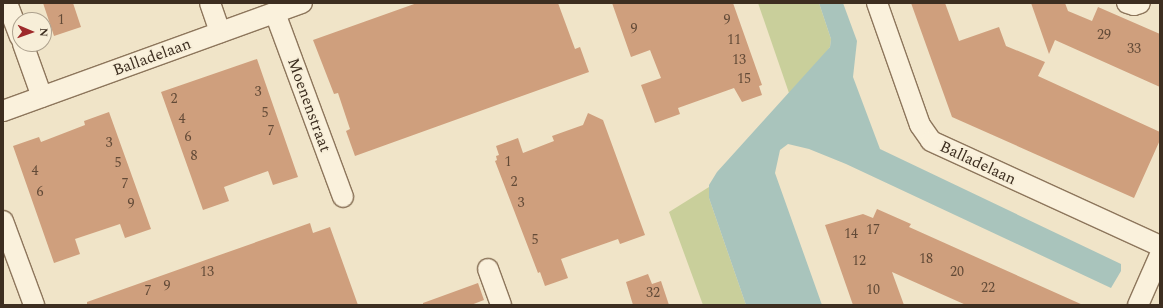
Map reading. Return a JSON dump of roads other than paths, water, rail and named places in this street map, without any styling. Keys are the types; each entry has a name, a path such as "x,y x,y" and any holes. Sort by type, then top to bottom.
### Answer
{"street":[{"path":"7,3 12,16"},
{"path":"210,3 220,32"},
{"name":"Balladelaan","path":"3,111 302,3"},
{"name":"Balladelaan","path":"876,3 920,125 931,141 1160,246"},
{"path":"1127,3 1134,5 1140,3"},
{"name":"Moenenstraat","path":"275,13 343,197"},
{"path":"25,52 42,97"},
{"path":"3,221 32,301"},
{"path":"1138,305 1160,255"},
{"path":"488,268 501,305"}],"water":[{"path":"819,3 843,3 857,41 853,77 880,149 1121,264 1121,271 1111,288 846,164 809,149 788,144 780,150 775,173 822,305 746,305 709,198 709,185 717,172 830,47 831,39"}]}
